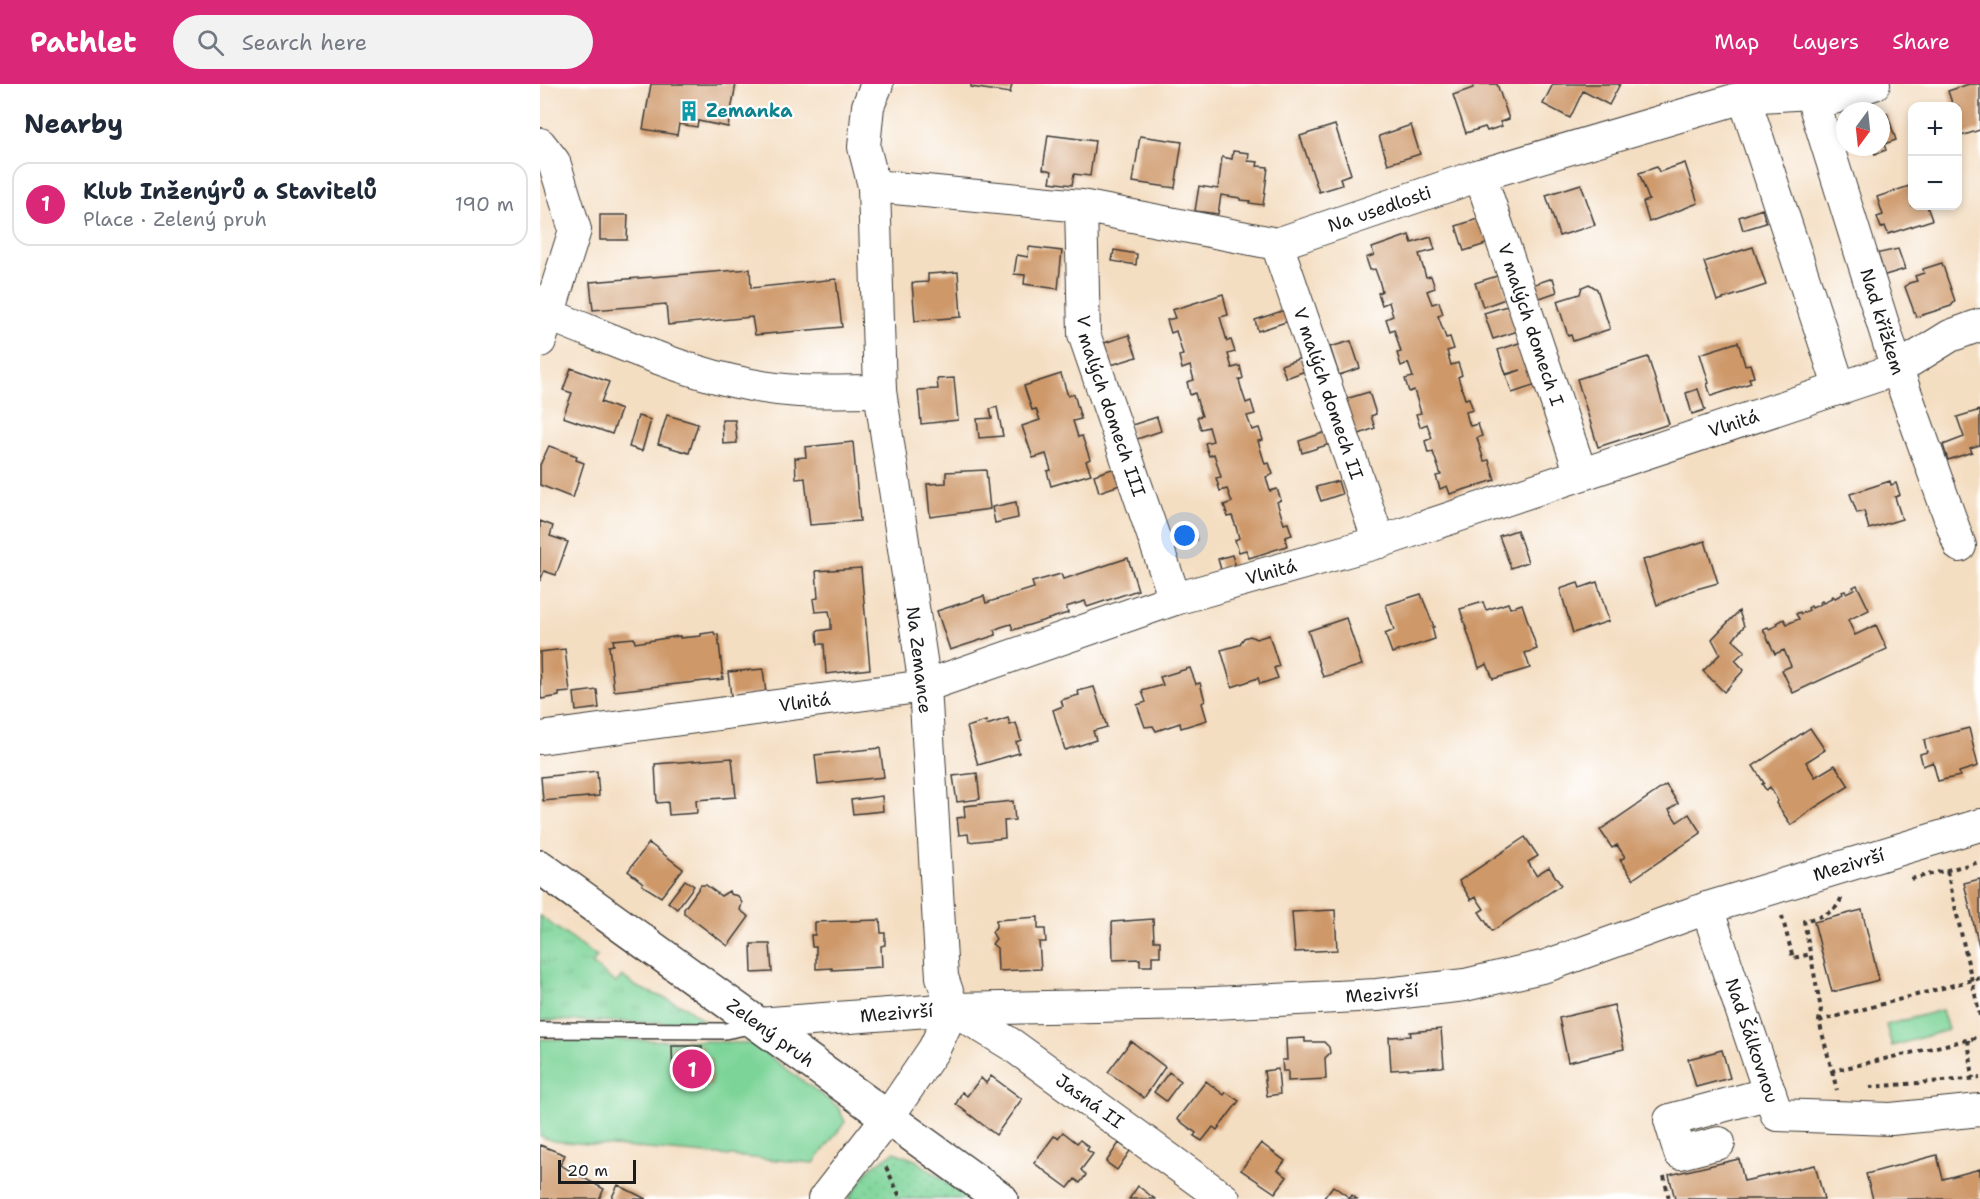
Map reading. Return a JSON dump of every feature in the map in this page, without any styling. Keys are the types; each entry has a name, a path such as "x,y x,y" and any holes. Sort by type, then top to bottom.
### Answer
{"street":[{"name":"Na Zemance","path":"877,84 868,106 864,147 874,186 880,391 925,686 942,977 953,1009"},
{"name":"Na usedlosti","path":"874,186 1081,206 1277,244 1480,175 1744,97 1809,89 1834,98 1874,84"},
{"name":"Nad křížkem","path":"1809,89 1897,369 1960,546"},
{"path":"1744,97 1840,389"},
{"path":"540,144 554,162 575,230 545,328 753,385 796,391 880,391"},
{"name":"V malých domech I","path":"1480,175 1581,474"},
{"name":"V malých domech III","path":"1081,206 1084,334 1174,599"},
{"name":"V malých domech II","path":"1277,244 1379,542"},
{"name":"Vlnitá","path":"540,738 925,686 1174,599 1379,542 1840,389 1897,369 1950,336 1980,326"},
{"name":"Mezivrší","path":"759,1024 953,1009 1194,1004 1377,995 1465,985 1546,966 1707,908 1980,825"},
{"name":"Zelený pruh","path":"540,867 1001,1199"},
{"name":"Nad Šálkovnou","path":"1707,908 1777,1114 1891,1119 1980,1110"},
{"path":"824,1199 888,1117 934,1049 953,1009"},
{"name":"Jasná II","path":"953,1009 1012,1045 1224,1199"},
{"path":"1719,1143 1680,1153 1670,1120 1770,1093"}],"lane":[{"path":"540,1030 725,1031 759,1024"}],"path":[{"path":"1922,876 1980,862"},
{"path":"1947,871 1980,1016"},
{"path":"1841,898 1839,904 1827,914 1804,921 1821,1009 1819,1021 1832,1071 1980,1037"},
{"path":"1782,916 1793,958 1811,954"},
{"path":"1819,1021 1980,978"},
{"path":"1968,1040 1973,1078"},
{"path":"1860,1088 1980,1078"},
{"path":"1837,1090 1848,1089"},
{"path":"882,1160 901,1199"},
{"path":"1663,1171 1669,1199"}],"green space":[{"path":"540,916 597,957 592,964 616,983 622,976 637,987 686,1007 707,1024 540,1020"},
{"path":"1942,1010 1948,1030 1892,1046 1886,1025"},
{"path":"540,1039 713,1041 753,1044 838,1107 845,1122 814,1163 553,1141 540,1136","holes":["673,1046 702,1047 702,1059 711,1059 711,1085 697,1085 696,1078 673,1078"]},
{"path":"894,1152 915,1160 970,1199 848,1199 870,1168"}],"building":[{"name":"Zemanka","path":"651,84 736,84 728,127 698,121 697,127 679,124 677,135 643,129"},
{"path":"971,84 1012,84 1010,93 971,87"},
{"path":"1474,84 1497,84 1509,119 1500,122 1502,126 1487,131 1485,127 1466,133 1453,95 1473,88"},
{"path":"1553,84 1620,84 1609,105 1583,91 1570,118 1543,104"},
{"path":"1969,84 1980,84 1980,130 1962,136 1962,102 1952,102 1948,91"},
{"path":"1890,122 1896,140 1890,142"},
{"path":"1335,125 1351,174 1340,178 1342,185 1319,192 1300,136"},
{"path":"1411,125 1420,154 1388,164 1379,136"},
{"path":"1048,135 1095,141 1090,176 1074,174 1072,185 1050,182 1052,171 1043,169"},
{"path":"1140,136 1182,142 1175,188 1133,182"},
{"path":"1233,151 1249,153 1248,161 1258,162 1257,166 1268,167 1263,205 1221,195 1218,214 1195,211 1199,186 1218,189 1222,157 1232,159"},
{"path":"1685,163 1698,203 1649,222 1643,202 1649,200 1639,173 1657,167 1659,172"},
{"path":"1581,184 1595,225 1559,236 1546,195"},
{"path":"1908,186 1908,210 1928,210 1932,220 1888,234 1885,226 1881,228 1877,217 1883,215 1877,197"},
{"path":"1762,209 1766,223 1743,230 1739,217"},
{"path":"600,215 628,215 627,240 600,240"},
{"path":"1481,218 1489,243 1464,251 1456,226"},
{"path":"1409,235 1412,243 1431,237 1435,250 1419,254 1426,277 1431,276 1435,288 1427,291 1432,304 1439,302 1443,314 1438,316 1446,338 1450,337 1454,349 1447,351 1451,365 1458,363 1462,375 1458,377 1465,399 1469,398 1473,410 1466,412 1468,420 1470,426 1478,424 1482,436 1477,438 1484,461 1489,460 1495,480 1450,494 1447,486 1440,489 1436,476 1441,475 1433,452 1428,453 1425,441 1432,438 1427,424 1420,427 1416,414 1421,413 1414,390 1409,392 1405,379 1413,377 1408,363 1401,366 1397,353 1401,352 1394,329 1390,331 1386,319 1393,316 1389,302 1382,305 1378,293 1382,291 1379,280 1375,269 1370,270 1366,258 1374,255 1372,248"},
{"path":"1029,247 1062,251 1058,289 1024,284 1025,275 1014,274 1017,255 1028,257"},
{"path":"1753,247 1766,285 1717,301 1704,262"},
{"path":"1898,249 1905,269 1882,276 1875,254"},
{"path":"1114,250 1137,254 1136,265 1112,261"},
{"path":"1942,263 1955,301 1951,306 1916,317 1905,287 1917,281 1915,276 1924,273 1923,269"},
{"path":"750,269 751,288 836,279 842,327 755,335 752,317 668,325 666,304 593,310 590,282"},
{"path":"958,272 961,317 915,321 912,283 928,282 928,274"},
{"path":"1500,275 1508,298 1483,307 1475,283"},
{"path":"1553,278 1557,292 1537,299 1532,285"},
{"path":"1589,284 1597,289 1610,329 1573,341 1571,335 1568,336 1557,301 1580,294 1582,287"},
{"path":"1223,294 1228,315 1220,317 1227,341 1231,340 1235,352 1228,354 1232,368 1240,366 1243,378 1239,380 1242,391 1246,403 1251,401 1255,414 1247,416 1252,430 1259,428 1263,440 1258,441 1265,464 1269,463 1273,474 1266,477 1270,491 1277,489 1281,500 1277,502 1284,524 1288,523 1292,535 1285,537 1287,546 1249,558 1246,550 1239,552 1235,540 1239,538 1236,527 1232,516 1228,517 1224,505 1232,502 1227,489 1220,491 1216,478 1221,477 1214,454 1209,456 1205,443 1213,441 1209,427 1201,429 1197,417 1202,416 1195,393 1190,395 1187,382 1194,380 1190,366 1182,369 1179,356 1183,355 1176,331 1171,333 1167,320 1175,318 1172,310"},
{"path":"1510,305 1518,331 1493,339 1484,313"},
{"path":"1285,310 1289,321 1258,331 1255,320"},
{"path":"1129,335 1137,357 1111,365 1104,343"},
{"path":"1351,341 1360,368 1339,375 1330,347"},
{"path":"1522,342 1536,385 1512,393 1506,375 1521,370 1506,374 1498,350"},
{"path":"1738,342 1745,365 1750,364 1754,377 1749,378 1751,383 1711,396 1700,354"},
{"path":"1304,357 1308,370 1286,378 1281,365"},
{"path":"1648,357 1669,424 1598,447 1577,379"},
{"path":"571,368 609,382 601,402 621,410 612,434 563,417 572,393 563,390"},
{"path":"1061,374 1068,396 1074,394 1081,419 1073,421 1078,437 1082,436 1090,459 1086,461 1091,474 1051,486 1047,471 1051,470 1046,454 1033,458 1022,426 1040,420 1036,409 1032,410 1024,386"},
{"path":"954,378 958,420 921,424 918,390 938,389 937,379"},
{"path":"1698,389 1705,410 1692,414 1686,393"},
{"path":"1369,392 1376,414 1371,416 1375,428 1354,436 1342,400"},
{"path":"997,407 1003,436 979,438 977,419 992,418 990,409"},
{"path":"1980,410 1980,445 1970,448 1972,452 1948,460 1943,445 1964,437 1957,417"},
{"path":"667,415 698,424 689,453 658,444"},
{"path":"638,416 651,420 642,451 629,447"},
{"path":"1157,417 1161,431 1134,440 1129,426"},
{"path":"722,420 735,420 737,443 723,444"},
{"path":"1326,432 1330,444 1302,453 1299,441"},
{"path":"853,442 860,521 810,525 805,478 796,479 795,458 806,457 805,447"},
{"path":"549,446 577,456 576,460 584,463 573,498 540,485 540,465"},
{"path":"1118,467 1123,484 1099,492 1094,475"},
{"path":"986,470 990,509 930,517 927,484 946,483 946,472"},
{"path":"1338,481 1342,494 1321,501 1316,487"},
{"path":"1890,481 1891,485 1896,483 1900,495 1895,497 1902,519 1869,529 1864,511 1857,513 1850,494"},
{"path":"1016,502 1018,518 995,523 992,507"},
{"path":"540,521 553,526 550,536 568,542 556,575 544,571 540,581"},
{"path":"1192,527 1197,540 1173,548 1169,535"},
{"path":"1517,530 1528,562 1511,568 1499,536"},
{"path":"1705,541 1718,583 1693,590 1657,605 1643,560"},
{"path":"1232,555 1239,579 1225,584 1218,559"},
{"path":"1128,558 1138,590 1087,607 1085,601 1066,607 1068,613 1013,630 1011,624 1001,627 994,630 996,635 950,650 937,611 984,596 986,603 1034,588 1032,582 1061,574 1063,579"},
{"path":"861,568 870,669 826,674 824,644 818,644 817,631 831,629 831,621 829,611 815,612 813,599 818,598 816,571"},
{"path":"1597,582 1609,621 1573,633 1560,589 1578,583 1580,588"},
{"path":"1857,585 1869,610 1848,620 1855,635 1876,625 1887,649 1793,693 1782,670 1791,666 1784,650 1775,654 1763,629 1778,625 1777,623 1784,619 1787,624 1799,619 1796,614 1809,610 1811,606 1812,608 1821,604 1822,601 1823,603 1832,599 1833,596 1835,598 1843,594 1842,592 1846,593"},
{"path":"1421,594 1434,627 1432,627 1435,639 1392,653 1385,634 1394,630 1386,605"},
{"path":"1483,602 1486,610 1508,603 1510,608 1522,604 1537,649 1525,653 1530,668 1493,679 1487,664 1479,668 1460,609"},
{"path":"1739,611 1744,626 1733,640 1745,651 1735,660 1744,670 1724,692 1703,671 1720,654 1712,639"},
{"path":"1346,618 1362,665 1323,677 1308,631"},
{"path":"714,632 715,635 718,634 723,679 614,691 609,646 614,645 613,640 634,638 635,643 680,636 680,638 701,636 701,634"},
{"path":"1269,635 1279,666 1274,668 1278,678 1260,684 1258,678 1232,687 1221,650 1239,645 1244,638 1250,636 1256,639"},
{"path":"565,649 570,692 541,699 540,652"},
{"path":"1190,668 1196,684 1200,683 1207,720 1181,728 1180,723 1156,731 1153,726 1145,727 1137,705 1146,702 1142,691 1163,685 1160,677"},
{"path":"763,669 766,693 731,696 728,672"},
{"path":"1094,687 1107,727 1093,731 1096,740 1065,750 1053,710 1063,706 1061,700 1079,695 1078,691"},
{"path":"597,690 599,708 576,711 574,693"},
{"path":"1008,718 1010,725 1016,723 1021,740 1016,742 1019,753 978,765 967,727 986,721 987,725"},
{"path":"1810,728 1825,750 1806,762 1815,777 1835,765 1849,786 1791,825 1776,803 1778,801 1770,787 1766,790 1753,766"},
{"path":"1969,728 1978,766 1959,772 1960,776 1938,781 1933,762 1923,766 1920,754 1927,752 1924,740"},
{"path":"880,748 884,777 818,784 815,755"},
{"path":"732,758 736,797 696,800 697,813 669,815 668,802 657,803 655,764"},
{"path":"597,771 599,796 543,801 541,777"},
{"path":"977,773 980,799 957,802 953,776"},
{"path":"1666,785 1678,803 1669,810 1677,822 1689,814 1701,833 1633,879 1620,860 1625,857 1617,845 1612,848 1600,830"},
{"path":"882,796 883,811 853,814 851,800"},
{"path":"1013,801 1015,820 1004,821 1005,838 969,842 968,834 959,835 957,818 965,817 964,806"},
{"path":"1525,837 1538,856 1528,862 1536,875 1549,867 1561,885 1492,931 1479,912 1484,909 1476,897 1471,900 1459,881"},
{"path":"649,843 683,869 661,897 642,885 643,883 628,871"},
{"path":"1980,879 1980,946 1979,946 1964,883"},
{"path":"685,880 694,886 677,909 668,902"},
{"path":"701,885 706,885 721,896 729,891 730,894 738,896 742,903 740,910 749,917 728,946 684,913 684,909"},
{"path":"1335,910 1337,950 1295,952 1292,912"},
{"path":"1862,910 1879,980 1832,992 1814,922"},
{"path":"1038,917 1038,929 1045,929 1046,942 1039,942 1041,969 998,971 997,948 992,944 996,939 992,932 996,927 996,920"},
{"path":"1153,919 1154,941 1160,941 1160,956 1152,956 1152,966 1140,966 1140,959 1113,960 1112,922"},
{"path":"880,920 881,933 885,933 885,945 881,946 882,967 816,969 816,947 812,947 811,935 815,935 815,922"},
{"path":"751,944 770,944 772,972 752,973"},
{"path":"1614,1005 1624,1049 1568,1062 1559,1018"},
{"path":"1441,1029 1444,1066 1391,1070 1389,1037 1411,1036 1410,1032"},
{"path":"1305,1038 1305,1042 1324,1042 1329,1047 1330,1053 1325,1058 1326,1079 1288,1081 1288,1071 1283,1071 1282,1060 1287,1060 1286,1039"},
{"path":"1131,1041 1165,1067 1144,1098 1108,1072"},
{"path":"672,1046 702,1046 702,1059 711,1058 711,1085 697,1085 696,1078 673,1079"},
{"path":"1722,1050 1730,1078 1696,1087 1688,1059"},
{"path":"1278,1069 1280,1094 1267,1096 1264,1071"},
{"path":"1169,1072 1181,1081 1166,1101 1154,1092"},
{"path":"991,1076 1022,1099 996,1135 956,1104 962,1092 967,1096 981,1078 986,1083"},
{"path":"1206,1081 1224,1095 1226,1092 1239,1101 1217,1130 1213,1127 1202,1141 1194,1136 1196,1133 1177,1119"},
{"path":"1063,1132 1077,1143 1080,1140 1089,1147 1087,1150 1093,1154 1081,1170 1086,1175 1080,1183 1075,1179 1068,1188 1034,1163 1054,1136 1058,1138"},
{"path":"1119,1143 1130,1151 1117,1170 1106,1162"},
{"path":"1261,1143 1285,1161 1278,1170 1287,1177 1275,1193 1241,1170"},
{"path":"540,1145 565,1155 560,1165 604,1189 599,1199 540,1199"},
{"path":"1937,1155 1943,1179 1980,1169 1980,1199 1873,1199 1866,1174"},
{"path":"1739,1159 1744,1181 1815,1165 1824,1199 1675,1199 1669,1175"},
{"path":"618,1185 646,1199 611,1199"},
{"path":"1138,1186 1155,1199 1129,1199"},
{"path":"1333,1186 1350,1198 1352,1195 1357,1199 1323,1199"}],"place":[{"name":"Zemanka","path":"689,111"},
{"name":"Klub Inženýrů a Stavitelů","path":"692,1069"}]}
